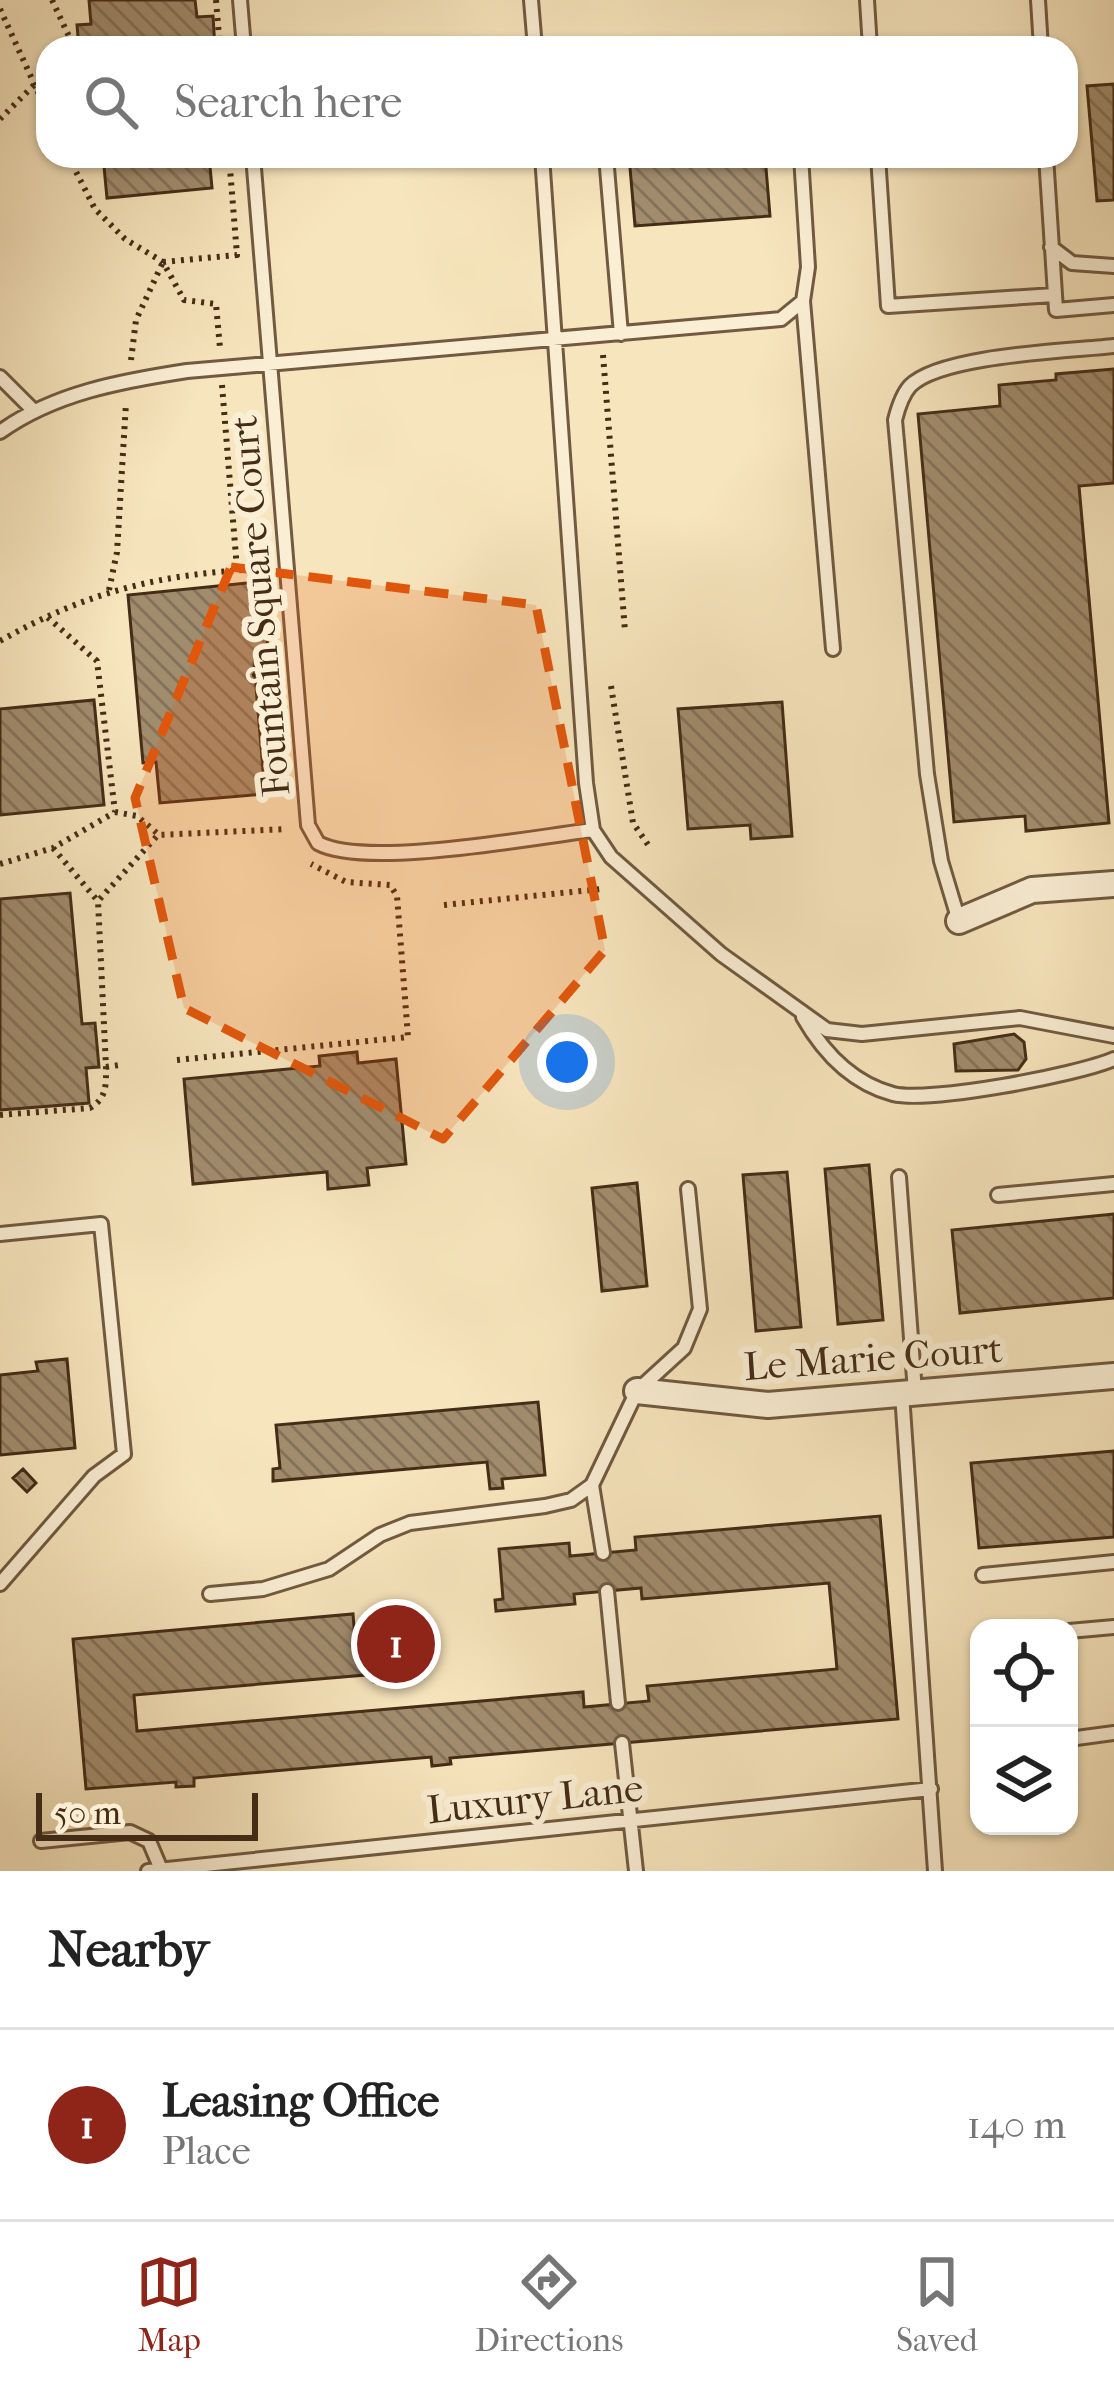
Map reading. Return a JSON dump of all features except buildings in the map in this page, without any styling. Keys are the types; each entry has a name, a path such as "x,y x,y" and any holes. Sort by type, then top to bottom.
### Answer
{"street":[{"path":"959,921 1032,890 1114,884"},
{"name":"Le Marie Court","path":"638,1391 768,1406 1114,1376"}],"lane":[{"path":"240,0 243,36"},
{"path":"531,0 534,36"},
{"path":"867,0 869,36"},
{"path":"1038,0 1040,36"},
{"name":"Fountain Square Court","path":"254,168 308,825 318,843 349,853 593,830"},
{"path":"543,168 593,830 611,857 722,954 827,1030 862,1034 1020,1018 1114,1036"},
{"path":"607,168 622,334"},
{"path":"802,168 808,267 802,301 832,649"},
{"path":"879,168 888,306 1054,295"},
{"path":"1047,168 1056,310 1114,305"},
{"path":"1051,247 1072,263 1114,266"},
{"path":"0,432 32,409 129,381 221,368 781,319 802,301"},
{"path":"959,921 941,861 927,774 895,420 908,387 927,374 990,360 1114,346"},
{"path":"0,377 32,409"},
{"path":"802,1016 822,1050 876,1088 899,1096 1030,1082 1114,1059"},
{"path":"899,1177 935,1871"},
{"path":"998,1195 1114,1184"},
{"path":"209,1594 263,1589 328,1569 380,1535 410,1523 545,1506 572,1500 592,1484 638,1391 684,1348 700,1309 688,1189"},
{"path":"0,1234 101,1224 124,1454 94,1476 0,1584"},
{"path":"592,1484 603,1553"},
{"path":"983,1575 1114,1562"},
{"path":"607,1591 618,1703"},
{"path":"1078,1629 1114,1627"},
{"path":"1078,1738 1114,1733"},
{"path":"622,1743 636,1871"},
{"name":"Luxury Lane","path":"154,1869 931,1789"},
{"path":"41,1841 130,1832 149,1841 154,1869"}],"path":[{"path":"52,0 69,36"},
{"path":"216,0 219,36"},
{"path":"0,9 36,90"},
{"path":"0,119 34,86"},
{"path":"74,168 95,209 125,239 163,262 184,300 216,304 238,570"},
{"path":"163,262 237,255 230,168"},
{"path":"109,590 117,552 136,320 163,262"},
{"path":"602,356 625,631"},
{"path":"0,641 109,590 159,578 264,569 266,591"},
{"path":"46,616 97,661 115,812"},
{"path":"610,686 633,823 651,849"},
{"path":"0,864 53,848 115,812 137,816 158,835"},
{"path":"0,1115 90,1108 105,1092 98,901 107,886 158,835 287,829 284,818"},
{"path":"53,848 98,901"},
{"path":"177,1060 408,1037 398,896 391,885 346,882 306,860"},
{"path":"444,905 601,889"},
{"path":"106,1066 119,1065"}],"highlighted area":[{"path":"231,567 536,605 605,950 443,1139 184,1008 135,798"}],"place":[{"name":"Leasing Office","path":"396,1644"}]}
